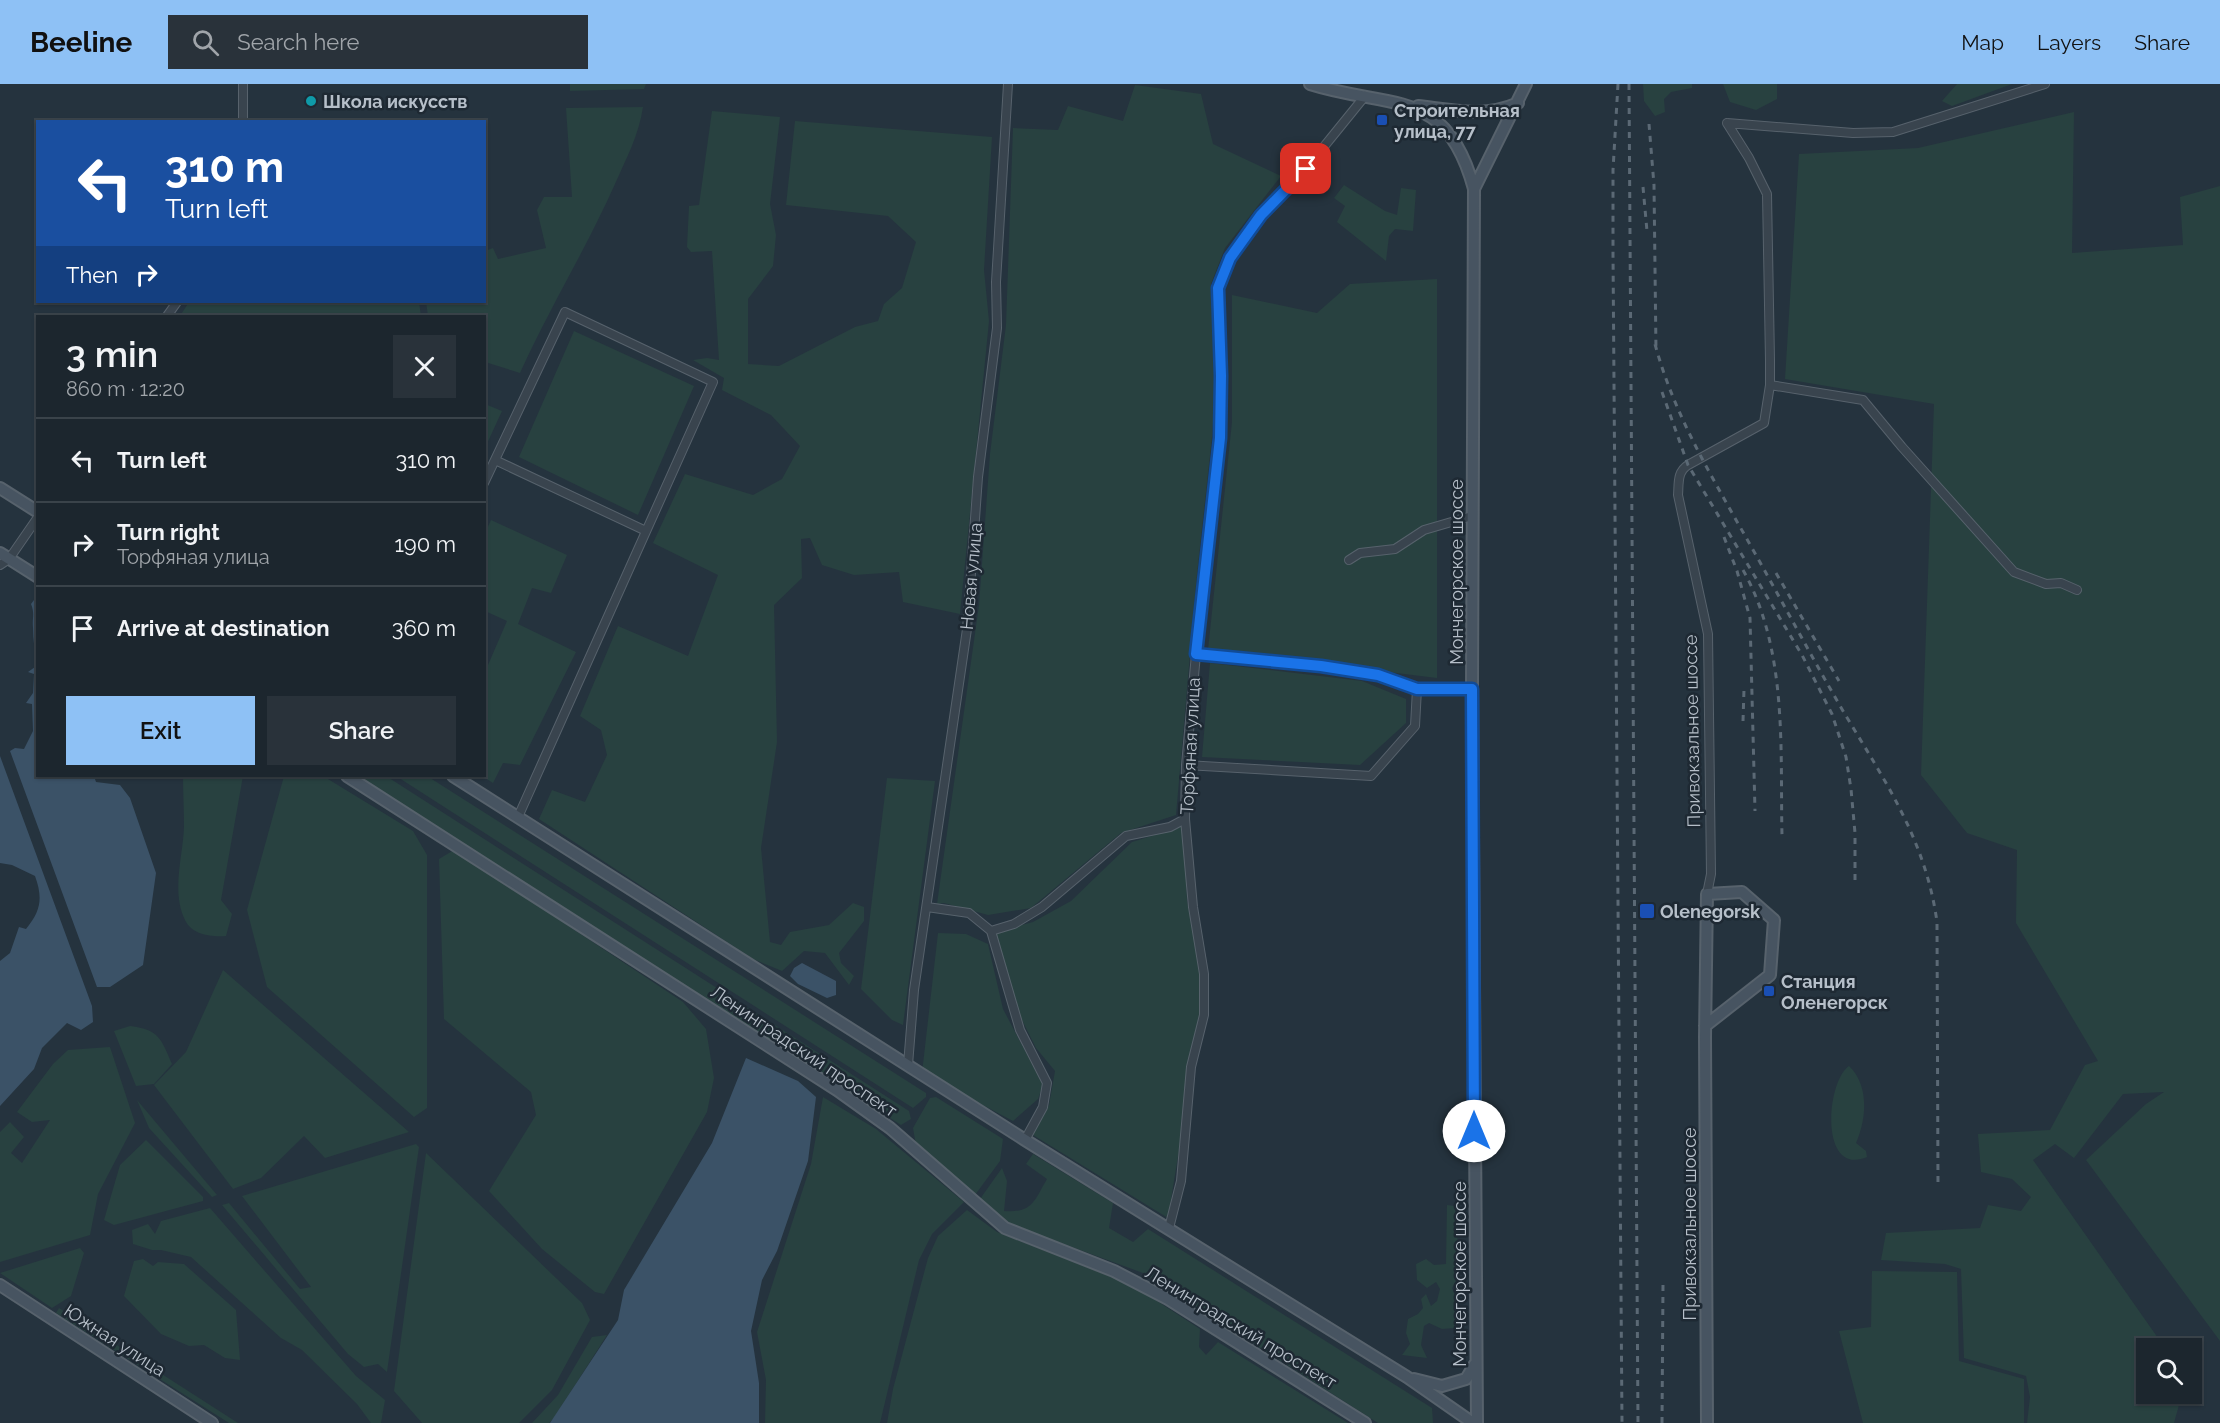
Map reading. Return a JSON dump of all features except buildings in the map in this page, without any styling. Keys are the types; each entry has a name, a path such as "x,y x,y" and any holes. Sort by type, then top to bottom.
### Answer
{"street":[{"path":"243,84 243,120"},
{"name":"Новая улица","path":"908,1065 914,990 967,629 978,477 997,328 996,271 1008,84"},
{"path":"1310,84 1410,105 1475,113 1504,109 1518,103"},
{"path":"1474,189 1526,84"},
{"path":"2045,84 1893,132 1853,133 1727,123 1749,158 1767,195 1770,386 1863,400 1909,456 2014,572 2046,584 2061,583 2077,590"},
{"name":"Торфяная улица","path":"1169,1228 1181,1181 1191,1067 1204,1015 1204,974 1193,907 1185,819 1186,765 1220,438 1221,376 1218,288 1230,258 1261,215 1292,186 1365,96"},
{"path":"1410,105 1428,114 1453,136 1466,161 1474,189"},
{"name":"Мончегорское шоссе","path":"1474,189 1472,689 1475,1423"},
{"path":"486,479 565,312 713,382 518,817"},
{"name":"Привокзальное шоссе","path":"1707,1423 1705,1026 1707,894 1711,874 1708,634 1678,495 1679,476 1681,469 1764,423 1770,386"},
{"path":"495,460 646,531"},
{"path":"0,488 36,511"},
{"path":"1349,560 1360,553 1395,549 1425,530 1472,516"},
{"path":"36,520 3,559 36,576"},
{"path":"1196,654 1321,666 1378,675 1417,689 1472,689"},
{"path":"1186,765 1371,776 1415,726 1417,689"},
{"name":"Ленинградский проспект","path":"349,777 837,1090 890,1128 1005,1228 1114,1271 1168,1299 1365,1423"},
{"path":"455,777 1025,1140 1407,1377 1475,1423"},
{"path":"990,931 1014,924 1042,907 1126,836 1170,827 1185,819"},
{"path":"1705,1026 1770,975 1774,920 1742,892 1707,894"},
{"path":"927,907 969,913 990,931 1020,1030 1047,1083 1042,1107 1025,1140"},
{"name":"Южная улица","path":"0,1285 212,1423"},
{"path":"1407,1377 1442,1386 1466,1378 1476,1363"}],"green space":[{"path":"570,84 646,84 644,89 570,91"},
{"path":"1643,84 1692,84 1692,88 1671,92 1664,99 1665,112 1655,116 1644,101"},
{"path":"1723,84 1777,84 1777,99 1756,110 1730,102"},
{"path":"1957,84 2012,84 1952,106 1942,101"},
{"path":"1135,85 1201,94 1213,144 1281,176 1225,248 1211,284 1217,367 1176,815 1121,833 1031,908 988,915 944,903 937,904 979,605 990,454 1006,325 1013,128 1058,130 1068,106 1123,121"},
{"path":"643,107 628,156 520,373 486,362 486,315 428,315 426,303 486,303 486,251 493,248 498,259 546,248 537,210 544,197 572,197 566,108"},
{"path":"712,111 780,117 770,204 776,235 773,266 748,299 748,364 779,366 855,327 878,321 884,304 902,288 916,242 888,216 786,205 795,121 992,137 984,270 989,321 960,614 903,602 899,572 854,575 822,565 810,538 801,539 802,578 774,605 777,742 761,848 770,942 781,945 790,932 829,925 853,903 864,907 864,921 839,953 841,963 854,976 849,985 825,953 804,951 782,971 753,959 539,819 552,790 585,802 607,755 601,730 580,716 618,626 688,656 718,575 653,543 685,474 753,495 782,479 800,446 771,415 722,390 724,378 693,360 707,358 719,360 712,251 691,252 687,247 689,206 699,205"},
{"path":"2074,112 2072,253 2183,245 2180,197 2220,186 2220,1341 2086,1160 2146,1104 2164,1092 2123,1094 2074,1158 2055,1144 2033,1160 2158,1338 2136,1338 2136,1404 2179,1404 2174,1423 2027,1423 2030,1397 2026,1376 1964,1358 1961,1269 1945,1264 1881,1260 1886,1233 1980,1228 1988,1205 2021,1211 2031,1197 2012,1179 1981,1172 1978,1134 2050,1130 2085,1065 2098,1061 2016,923 2017,850 1967,833 1921,775 1934,404 1785,379 1799,154 1918,148"},
{"path":"1344,185 1385,211 1397,215 1401,188 1416,190 1413,231 1395,229 1389,236 1386,261 1337,222 1345,206 1334,198"},
{"path":"1437,279 1437,678 1208,650 1232,422 1232,295 1317,313 1350,284"},
{"path":"188,303 419,303 421,315 181,315"},
{"path":"574,331 694,386 638,515 519,457"},
{"path":"486,404 502,411 486,446"},
{"path":"491,520 567,555 551,593 532,588 518,624 576,652 520,765 503,763 493,783 484,777 486,777 486,670 507,621 486,611 486,531"},
{"path":"1210,663 1362,681 1406,699 1406,723 1360,765 1202,757"},
{"path":"183,777 243,777 221,900 232,914 226,936 197,932 185,920 178,886 184,827"},
{"path":"284,777 325,777 413,831 427,855 427,1108 414,1117 267,987 247,910"},
{"path":"357,777 388,777 909,1111 911,1119 901,1125"},
{"path":"398,777 429,777 926,1093 926,1097 913,1108"},
{"path":"887,778 935,781 903,1025 892,1020 861,989"},
{"path":"1184,826 1187,901 1199,960 1200,1016 1188,1062 1185,1113 1168,1218 1033,1135 1049,1105 1055,1071 1036,1048 1009,994 996,932 1033,922 1071,901 1132,842"},
{"path":"454,850 683,1002 706,1029 714,1078 707,1112 604,1294 595,1292 542,1249 489,1191 536,1115 531,1092 444,1019 439,859"},
{"path":"938,933 966,934 988,944 1003,1009 1043,1085 1038,1099 1013,1121 922,1073"},
{"path":"223,970 409,1132 325,1158 304,1136 261,1178 233,1189 154,1085 186,1052"},
{"path":"130,1026 154,1033 162,1042 172,1064 154,1084 136,1086 114,1031"},
{"path":"110,1047 135,1123 98,1194 90,1235 0,1262 0,1132 10,1122 24,1137 11,1153 22,1163 50,1120 32,1122 17,1112 53,1064 68,1050"},
{"path":"1849,1066 1856,1074 1863,1093 1864,1114 1856,1143 1866,1151 1867,1157 1852,1159 1841,1153 1834,1141 1831,1125 1835,1090 1841,1075"},
{"path":"823,1097 876,1129 964,1202 932,1234 919,1260 880,1423 765,1423 766,1380 757,1332 811,1164"},
{"path":"936,1097 1003,1139 1000,1161 975,1195 916,1145 913,1128 930,1098"},
{"path":"137,1100 217,1195 212,1197 149,1128"},
{"path":"146,1140 203,1197 203,1201 114,1225 104,1220 120,1165"},
{"path":"416,1144 419,1147 387,1372 378,1364 364,1367 348,1354 222,1205 229,1203 300,1289 311,1287 242,1196"},
{"path":"426,1153 582,1303 590,1320 552,1390 519,1423 422,1423 394,1391"},
{"path":"1033,1154 1113,1203 1109,1228 1133,1242 1148,1229 1432,1408 1433,1423 1378,1423 1143,1273 1012,1225 980,1199 1002,1168 1007,1181 1004,1211 1021,1210 1032,1204 1047,1179 1026,1164"},
{"path":"1447,1205 1455,1206 1460,1275 1452,1288 1458,1308 1455,1328 1442,1329 1429,1323 1424,1326 1421,1345 1427,1358 1402,1355 1410,1344 1406,1333 1408,1319 1418,1314 1423,1308 1421,1299 1426,1294 1431,1306 1437,1301 1440,1289 1436,1282 1427,1288 1417,1280 1416,1264 1426,1259 1434,1265 1446,1264"},
{"path":"210,1208 356,1376 385,1400 381,1423 371,1423 357,1404 302,1350 281,1338 191,1257 133,1244 132,1230 148,1224 155,1234 161,1221"},
{"path":"967,1210 997,1232 1134,1286 1200,1329 1199,1347 1206,1355 1218,1342 1348,1423 887,1423 893,1389 928,1258 938,1236"},
{"path":"80,1248 84,1253 71,1296 52,1308 0,1273"},
{"path":"143,1259 153,1266 158,1262 184,1264 236,1310 240,1360 225,1358 204,1345 189,1346 161,1334 124,1296 134,1261"},
{"path":"1872,1271 1957,1272 1959,1361 2024,1379 2024,1423 1863,1423 1839,1331 1871,1327"},
{"path":"59,1308 238,1423 229,1423 56,1313"},
{"path":"607,1335 554,1418 549,1423 532,1423 558,1395 592,1337"}],"water":[{"path":"36,600 36,777 94,777 96,782 120,785 130,798 156,873 143,965 110,987 97,987 10,751 15,748 24,749 33,731 32,704 26,703 33,693 34,674 28,672 35,667 31,604"},
{"path":"0,756 92,1006 93,1022 81,1030 67,1023 42,1048 34,1069 0,1106 0,961 10,953 19,927 26,929 35,916 40,898 35,876 12,865 0,863"},
{"path":"802,963 836,981 836,995 827,998 798,984 790,976 794,968"},
{"path":"746,1058 798,1081 816,1097 808,1161 777,1251 762,1280 751,1331 759,1383 759,1423 550,1423 618,1320 624,1290 712,1143"}],"railway":[{"path":"1618,84 1613,170 1613,254 1622,1423"},
{"path":"1629,84 1638,1423"},
{"path":"1649,124 1654,185 1656,351"},
{"path":"1643,187 1647,231"},
{"path":"1655,344 1672,396 1695,445 1821,672 1890,790 1903,814 1924,866 1937,922 1938,1186"},
{"path":"1662,392 1688,465 1802,655 1832,714 1846,757 1851,789 1855,833 1855,886"},
{"path":"1724,537 1737,571 1750,618 1755,811"},
{"path":"1743,570 1758,601 1775,666 1781,735 1782,836"},
{"path":"1776,573 1839,681"},
{"path":"1743,721 1744,689"},
{"path":"1662,1423 1663,1284"}],"place":[{"name":"Школа искусств","path":"311,101"},
{"name":"Строительная улица, 77","path":"1382,120"},
{"name":"Olenegorsk","path":"1647,911"},
{"name":"Станция Оленегорск","path":"1769,991"}],"route":[{"path":"1306,169 1292,186 1261,215 1230,258 1218,288 1221,376 1220,438 1196,654 1321,666 1378,675 1417,689 1472,689 1474,1131"}]}
